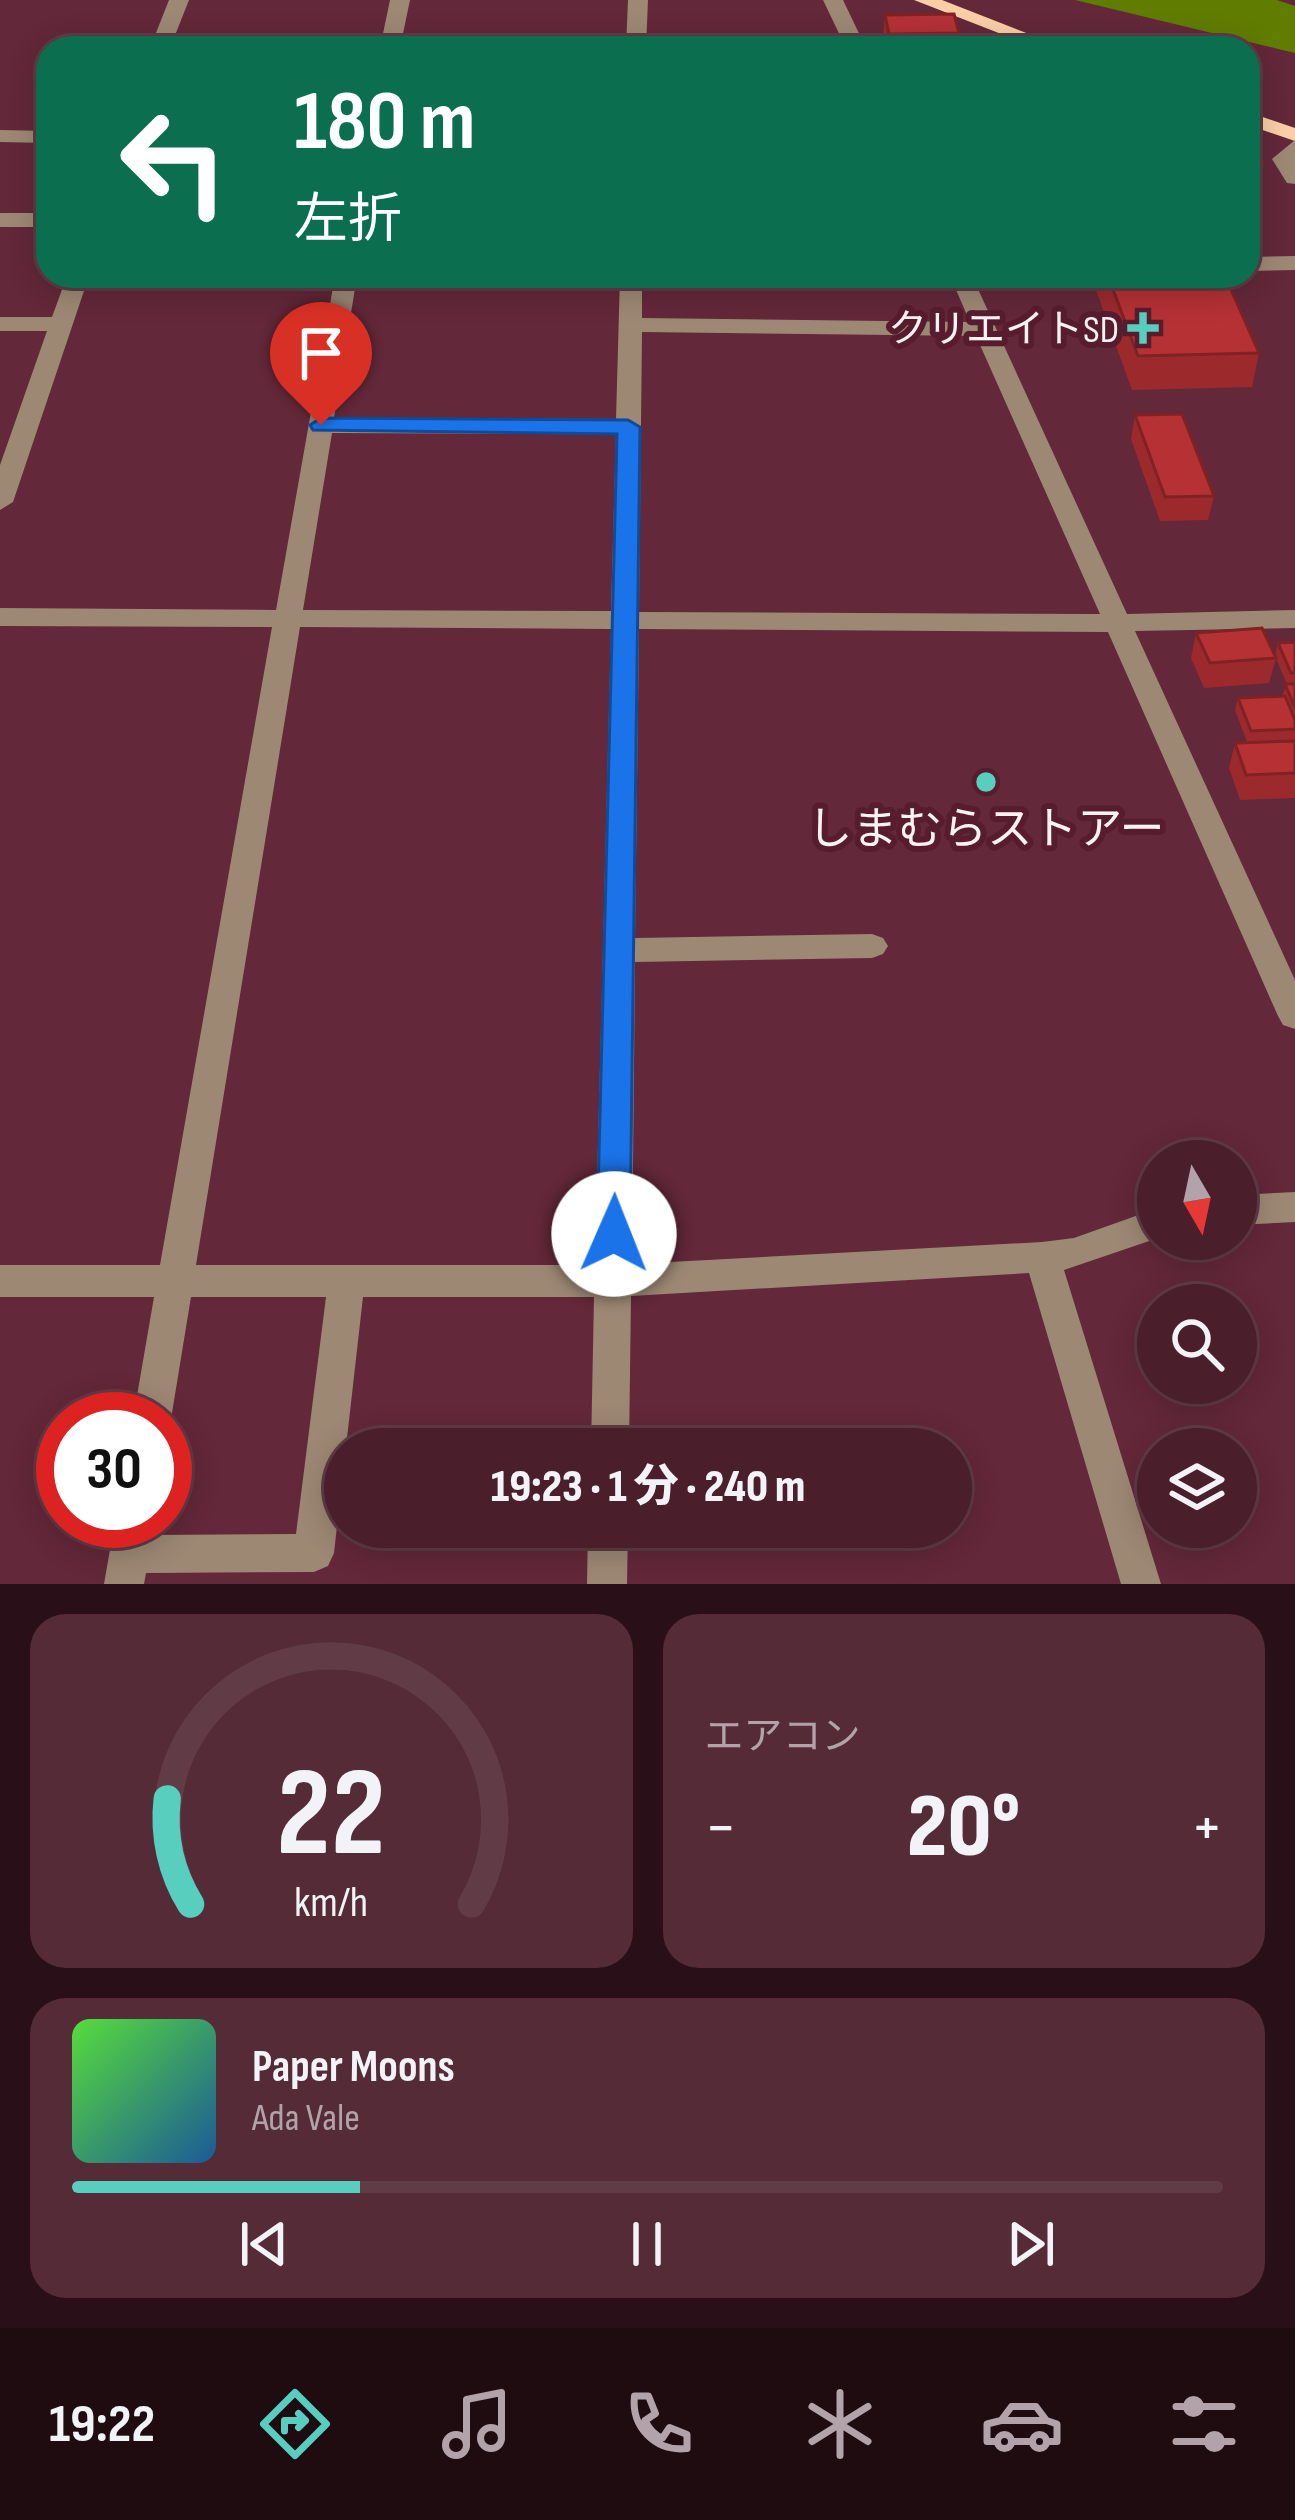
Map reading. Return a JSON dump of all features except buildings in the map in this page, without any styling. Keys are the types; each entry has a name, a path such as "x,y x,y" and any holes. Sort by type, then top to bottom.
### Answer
{"main road":[{"path":"924,0 1022,36"},
{"path":"1260,122 1295,135"}],"street":[{"path":"164,36 178,0"},
{"path":"392,36 400,0"},
{"path":"636,36 638,0"},
{"path":"833,0 850,36"},
{"path":"0,136 36,137"},
{"path":"1295,146 1283,159 1295,178"},
{"path":"0,220 36,220"},
{"path":"1260,264 1295,263"},
{"path":"0,502 74,288"},
{"path":"157,1392 344,288"},
{"path":"610,1428 631,288"},
{"path":"966,288 1295,1016"},
{"path":"0,324 63,324"},
{"path":"630,326 985,329"},
{"path":"321,425 628,427"},
{"path":"0,617 1118,623 1295,619"},
{"path":"619,950 872,946"},
{"path":"1257,1209 1295,1207"},
{"path":"0,1281 613,1281 1042,1257 1075,1253 1137,1231"},
{"path":"1042,1257 1141,1584"},
{"path":"130,1553 314,1553 346,1281"},
{"path":"607,1584 608,1548"}],"shaded area":[{"path":"1075,0 1277,0 1295,6 1295,53 1260,45 1260,36 1224,36"}],"place":[{"name":"クリエイトSD","path":"1143,328"},
{"name":"しまむらストアー","path":"986,782"}],"route":[{"path":"321,425 628,427 614,1234"}]}
